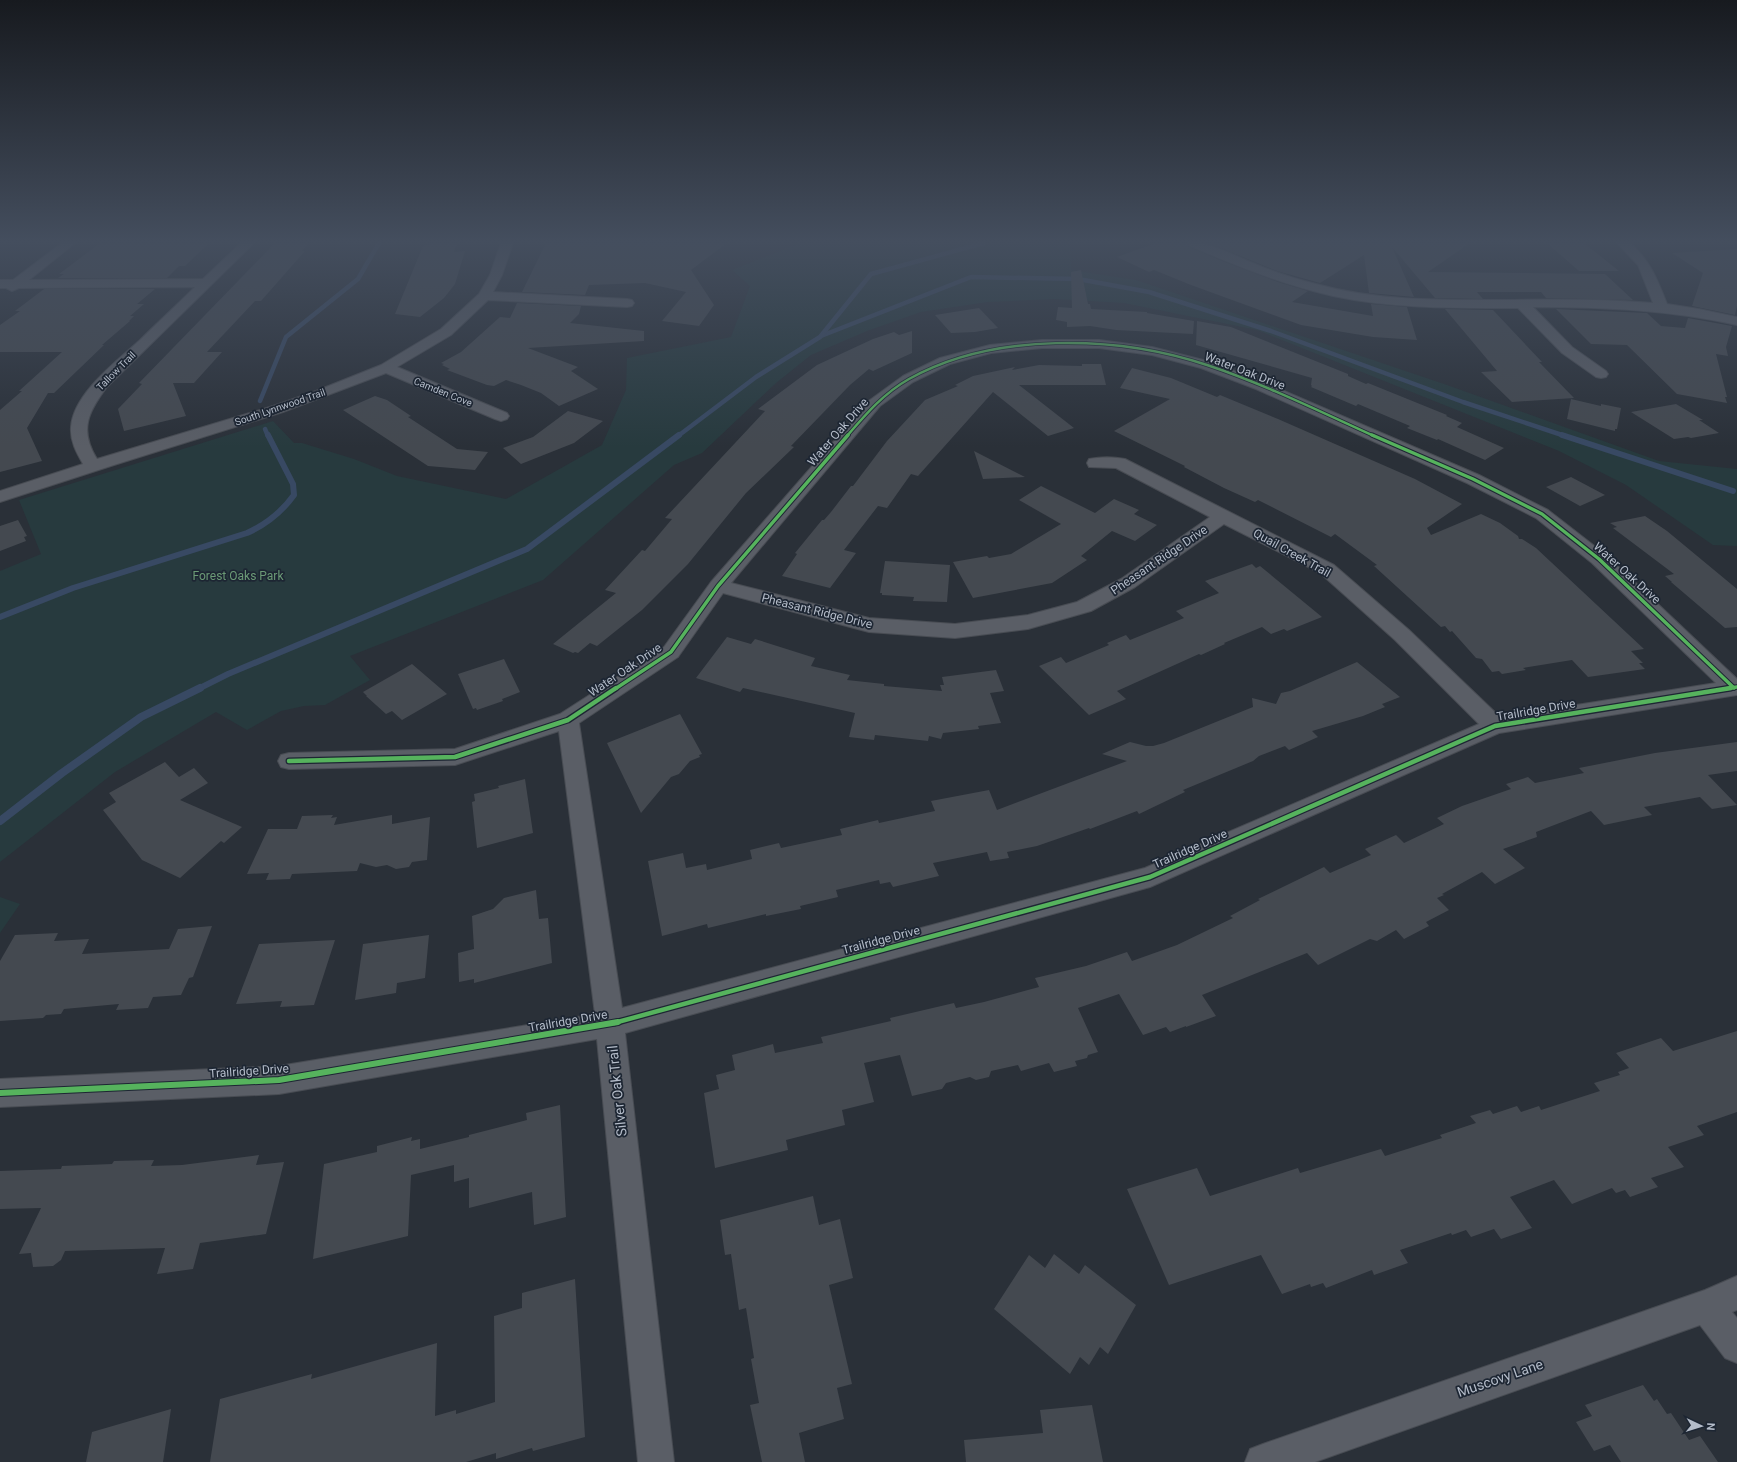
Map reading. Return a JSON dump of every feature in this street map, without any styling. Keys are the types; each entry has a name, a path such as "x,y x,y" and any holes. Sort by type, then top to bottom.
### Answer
{"street":[{"name":"Tallow Trail","path":"93,466 81,445 78,428 85,405 102,384 177,311"},
{"name":"South Lynnwood Trail","path":"0,497 93,466 196,441 321,394 386,368 446,332 470,311"},
{"path":"1529,311 1567,350 1601,374"},
{"path":"1689,311 1737,321"},
{"name":"Water Oak Drive","path":"289,761 455,757 568,720 670,652 718,586 875,403 908,379 945,361 990,349 1042,344 1099,344 1152,351 1206,365 1261,386 1473,479 1542,514 1599,559 1736,687"},
{"name":"Camden Cove","path":"386,368 501,416"},
{"name":"Quail Creek Trail","path":"1095,463 1119,463 1327,569 1402,635 1495,726"},
{"name":"Pheasant Ridge Drive","path":"718,586 870,625 955,631 1028,622 1084,607 1128,583 1223,516"},
{"name":"Trailridge Drive","path":"0,1092 279,1080 610,1024 1150,877 1495,726 1736,687"},
{"name":"Silver Oak Trail","path":"568,720 610,1024 656,1462"},
{"path":"1722,1299 1737,1346"},
{"name":"Muscovy Lane","path":"1263,1462 1722,1299"}],"green space":[{"name":"Forest Oaks Park","path":"741,311 926,311 867,331 811,355 776,383 702,453 674,465 543,580 350,656 370,680 325,705 304,706 281,711 247,730 216,712 115,772 0,862 0,571 41,554 19,500 273,421 294,443 302,443 354,459 397,476 506,499 602,445 626,390 627,358 731,337"},
{"name":"Forest Oaks Park","path":"1165,311 1228,311 1447,385 1659,461 1737,469 1737,546 1713,545 1626,485 1559,451 1257,330"},
{"path":"0,897 20,904 0,933"}],"building":[{"path":"20,311 136,311 130,316 134,316 130,321 102,345 104,345 54,393 48,393 27,428 42,461 0,472 0,410 62,352 0,352 0,325"},
{"path":"209,311 245,311 207,352 222,352 194,383 173,383 186,416 124,431 118,409 142,384 139,383"},
{"path":"396,311 427,311 420,317 395,314"},
{"path":"513,311 580,311 579,314 570,323 644,331 644,341 528,348 578,367 571,371 598,389 559,406 541,393 521,385 506,380 494,386 487,385 447,370 450,369 442,365 444,364 441,363 461,352 500,317 510,318"},
{"path":"670,311 710,311 699,326 662,321"},
{"path":"959,311 982,311 998,328 975,332 951,333 935,315"},
{"path":"1057,311 1133,311 1147,312 1194,321 1193,334 1116,330 1090,326 1067,327 1067,322 1056,320"},
{"path":"1263,311 1345,311 1373,316 1372,311 1408,311 1417,340 1373,337 1301,325"},
{"path":"1447,311 1494,311 1542,362 1539,362 1574,398 1512,402 1481,372 1497,371"},
{"path":"1558,311 1647,313 1661,326 1685,328 1688,318 1732,326 1726,347 1728,356 1716,354 1727,397 1725,397 1727,403 1677,394 1627,345 1591,344"},
{"path":"1717,311 1736,311 1735,315"},
{"path":"1197,321 1231,327 1348,374 1348,376 1366,384 1368,383 1447,415 1446,416 1462,423 1457,427 1504,448 1485,460 1438,439 1437,440 1407,428 1410,426 1358,404 1356,406 1311,387 1312,378 1196,345"},
{"path":"912,331 912,353 873,371 869,369 850,385 791,446 794,447 746,493 688,564 642,610 597,646 590,643 578,653 573,653 553,644 616,593 605,590 642,550 645,551 672,519 665,518 765,411 758,409 817,365 873,339 894,332 899,335"},
{"path":"1082,364 1101,364 1106,385 1019,385 1074,428 1048,436 993,392 918,476 911,474 887,508 878,506 844,550 856,553 830,588 782,576 797,554 795,553 822,520 824,520 831,512 851,486 853,486 887,441 925,400 958,386 955,385 973,376 1015,367 1012,370 1039,365 1082,366"},
{"path":"1132,368 1171,378 1217,397 1220,395 1415,479 1462,504 1427,528 1431,535 1481,514 1500,523 1518,536 1519,539 1522,539 1536,548 1644,649 1631,651 1643,663 1639,663 1645,669 1588,677 1572,660 1523,668 1526,670 1502,674 1499,671 1492,672 1482,659 1476,658 1452,631 1450,632 1445,626 1441,627 1374,566 1377,565 1335,534 1331,537 1258,500 1255,502 1224,488 1184,467 1185,466 1114,431 1170,399 1120,388"},
{"path":"375,396 387,400 411,416 408,417 457,449 488,452 475,470 428,466 343,410"},
{"path":"1571,399 1601,406 1601,404 1621,408 1617,429 1615,429 1615,431 1567,419"},
{"path":"1676,404 1703,420 1699,420 1719,433 1691,438 1674,439 1631,412"},
{"path":"568,411 603,421 574,443 521,464 503,448 533,437"},
{"path":"974,451 1025,477 983,479"},
{"path":"1571,477 1605,495 1580,506 1546,487"},
{"path":"1041,486 1095,513 1114,499 1139,510 1134,514 1157,525 1135,541 1112,531 1081,556 1087,560 1052,583 973,598 953,562 987,556 989,558 1011,554 1061,524 1019,500"},
{"path":"1645,516 1667,531 1737,589 1737,627 1725,628 1665,576 1674,574 1613,528 1617,527 1610,523"},
{"path":"18,520 27,536 24,537 26,541 0,551 0,526"},
{"path":"885,561 950,565 947,602 913,601 914,597 882,595 882,593 880,593"},
{"path":"1252,564 1256,568 1260,566 1322,617 1287,631 1284,629 1271,634 1262,627 1117,691 1126,699 1089,715 1039,666 1061,657 1066,663 1109,645 1107,643 1126,635 1130,640 1184,618 1176,611 1219,593 1205,581"},
{"path":"727,637 751,644 755,639 815,658 811,666 850,675 847,680 884,684 884,686 942,691 940,685 944,685 942,677 996,670 1004,691 990,693 1001,723 978,726 979,729 943,733 941,739 929,736 928,741 875,735 874,740 849,737 855,713 743,688 740,692 696,678"},
{"path":"504,659 520,692 502,699 503,701 477,710 476,708 473,709 458,674"},
{"path":"1357,662 1400,697 1382,704 1385,707 1363,716 1312,731 1318,737 1289,750 1285,746 1259,756 1253,761 1183,790 1185,792 1139,814 1137,811 1090,829 1089,828 1037,846 1007,852 1009,858 990,861 987,852 933,863 939,876 893,887 890,882 880,884 879,880 836,890 838,897 800,906 801,909 766,916 766,914 708,928 707,924 662,936 648,861 683,853 686,868 706,864 707,870 752,859 750,850 779,843 781,848 842,835 840,829 878,820 879,823 935,811 931,801 989,790 997,810 1127,761 1102,754 1130,742 1146,746 1164,743 1253,707 1252,698 1276,704 1281,693 1290,691"},
{"path":"412,664 447,694 402,720 392,711 386,714 363,692"},
{"path":"680,714 702,754 699,755 700,757 690,761 679,774 671,777 641,813 607,743"},
{"path":"1737,742 1737,771 1708,775 1737,805 1712,809 1700,797 1644,807 1652,815 1604,825 1591,811 1536,832 1537,837 1503,849 1525,868 1495,884 1482,872 1442,894 1444,895 1437,898 1449,910 1426,922 1429,926 1404,939 1396,930 1377,941 1370,939 1318,965 1307,953 1202,995 1216,1016 1170,1032 1166,1027 1143,1035 1119,994 1078,1008 1098,1052 1088,1055 1087,1058 1075,1061 1077,1066 1054,1072 1049,1063 1021,1071 1018,1065 991,1071 989,1077 976,1080 970,1077 946,1083 942,1089 912,1096 900,1055 864,1063 874,1102 842,1110 845,1125 786,1140 788,1150 715,1168 704,1093 719,1089 716,1075 735,1070 732,1055 773,1044 775,1053 823,1043 821,1037 891,1021 890,1018 954,1003 956,1008 984,1002 1039,987 1035,978 1086,966 1127,952 1132,961 1177,945 1233,918 1230,916 1260,900 1258,899 1324,867 1330,873 1371,855 1365,849 1396,835 1404,843 1444,824 1437,818 1462,806 1511,789 1506,784 1528,777 1535,783 1584,773 1579,768 1655,753"},
{"path":"165,762 179,777 194,768 208,783 180,800 242,827 224,843 221,841 180,878 142,860 103,810 116,802 109,793"},
{"path":"525,779 533,833 477,848 472,802 475,801 474,794 499,788 498,786"},
{"path":"333,815 331,818 337,817 334,825 392,815 392,824 430,817 427,860 412,862 409,867 396,869 387,865 376,867 360,863 357,871 292,874 290,879 266,880 269,873 247,874 268,829 297,829 302,816"},
{"path":"536,890 539,919 548,918 552,963 474,983 474,979 459,982 458,953 474,949 472,916 493,909 504,898"},
{"path":"212,926 193,977 189,978 181,995 153,997 148,1008 116,1010 119,1004 64,1009 61,1014 46,1015 43,1018 0,1021 0,961 15,935 58,933 54,941 89,939 82,954 169,949 178,929"},
{"path":"429,935 425,978 397,983 396,993 355,1000 363,944"},
{"path":"335,940 314,1005 280,1007 282,1001 236,1004 259,944"},
{"path":"1737,1031 1737,1112 1697,1126 1704,1135 1668,1147 1684,1167 1651,1178 1658,1187 1630,1197 1625,1190 1616,1193 1612,1188 1572,1204 1554,1180 1510,1197 1532,1228 1501,1239 1494,1229 1471,1237 1466,1230 1452,1235 1451,1233 1400,1250 1408,1263 1374,1275 1372,1270 1326,1288 1323,1283 1311,1287 1310,1284 1282,1294 1261,1255 1169,1285 1127,1189 1197,1168 1210,1196 1298,1168 1300,1173 1381,1149 1385,1156 1442,1138 1440,1135 1476,1123 1470,1116 1490,1110 1493,1114 1517,1106 1521,1112 1539,1106 1541,1110 1600,1091 1594,1083 1620,1075 1618,1072 1629,1068 1616,1053 1661,1038 1673,1051"},
{"path":"560,1105 566,1217 534,1225 532,1192 469,1208 469,1178 454,1182 454,1165 411,1175 408,1236 313,1259 324,1164 377,1152 377,1146 412,1137 411,1141 420,1139 420,1149 469,1137 469,1135 527,1120 526,1113"},
{"path":"259,1155 256,1165 284,1162 266,1234 200,1243 193,1269 157,1274 165,1248 65,1251 61,1260 53,1266 33,1267 31,1253 19,1254 41,1208 0,1209 0,1171 61,1169 62,1166 112,1164 114,1161 154,1160 151,1166 182,1165"},
{"path":"813,1196 819,1225 840,1219 853,1278 829,1285 852,1384 837,1388 844,1419 799,1433 805,1462 762,1462 750,1405 759,1403 751,1359 754,1358 746,1308 739,1310 731,1254 725,1255 720,1220"},
{"path":"1054,1254 1079,1274 1085,1265 1136,1305 1108,1354 1100,1347 1089,1365 1080,1357 1070,1374 994,1309 1029,1255 1045,1268"},
{"path":"575,1279 585,1437 533,1451 532,1448 496,1459 496,1453 466,1462 210,1462 220,1399 312,1374 311,1379 437,1343 435,1416 456,1410 456,1414 495,1402 494,1316 522,1308 522,1293"},
{"path":"1643,1385 1654,1401 1657,1399 1667,1414 1671,1413 1689,1440 1700,1436 1718,1462 1621,1462 1610,1445 1594,1451 1576,1422 1592,1416 1585,1405"},
{"path":"1092,1405 1103,1462 966,1462 964,1440 1043,1433 1040,1410"},
{"path":"171,1409 163,1462 86,1462 92,1432"}],"waterway":[{"path":"260,401 286,337 318,311"},
{"path":"678,436 756,377 820,337 841,311"},
{"path":"821,336 884,311"},
{"path":"1209,311 1271,331 1463,402 1562,435"},
{"path":"265,429 268,436"},
{"path":"0,617 73,588 247,533 267,522 279,513 294,495 293,484 268,435"},
{"path":"200,688 228,674 527,549 679,435"},
{"path":"1562,435 1733,491"},
{"path":"0,821 62,773 141,717 200,688"}],"cycle path":[{"path":"289,761 455,757 568,720 671,652 718,586 875,403 908,379 945,361 990,349 1042,344 1099,344 1152,351 1206,365 1261,386 1473,479 1542,514 1599,559 1734,688"},
{"path":"0,1093 279,1080 610,1024 1150,877 1495,726 1737,687"}]}
